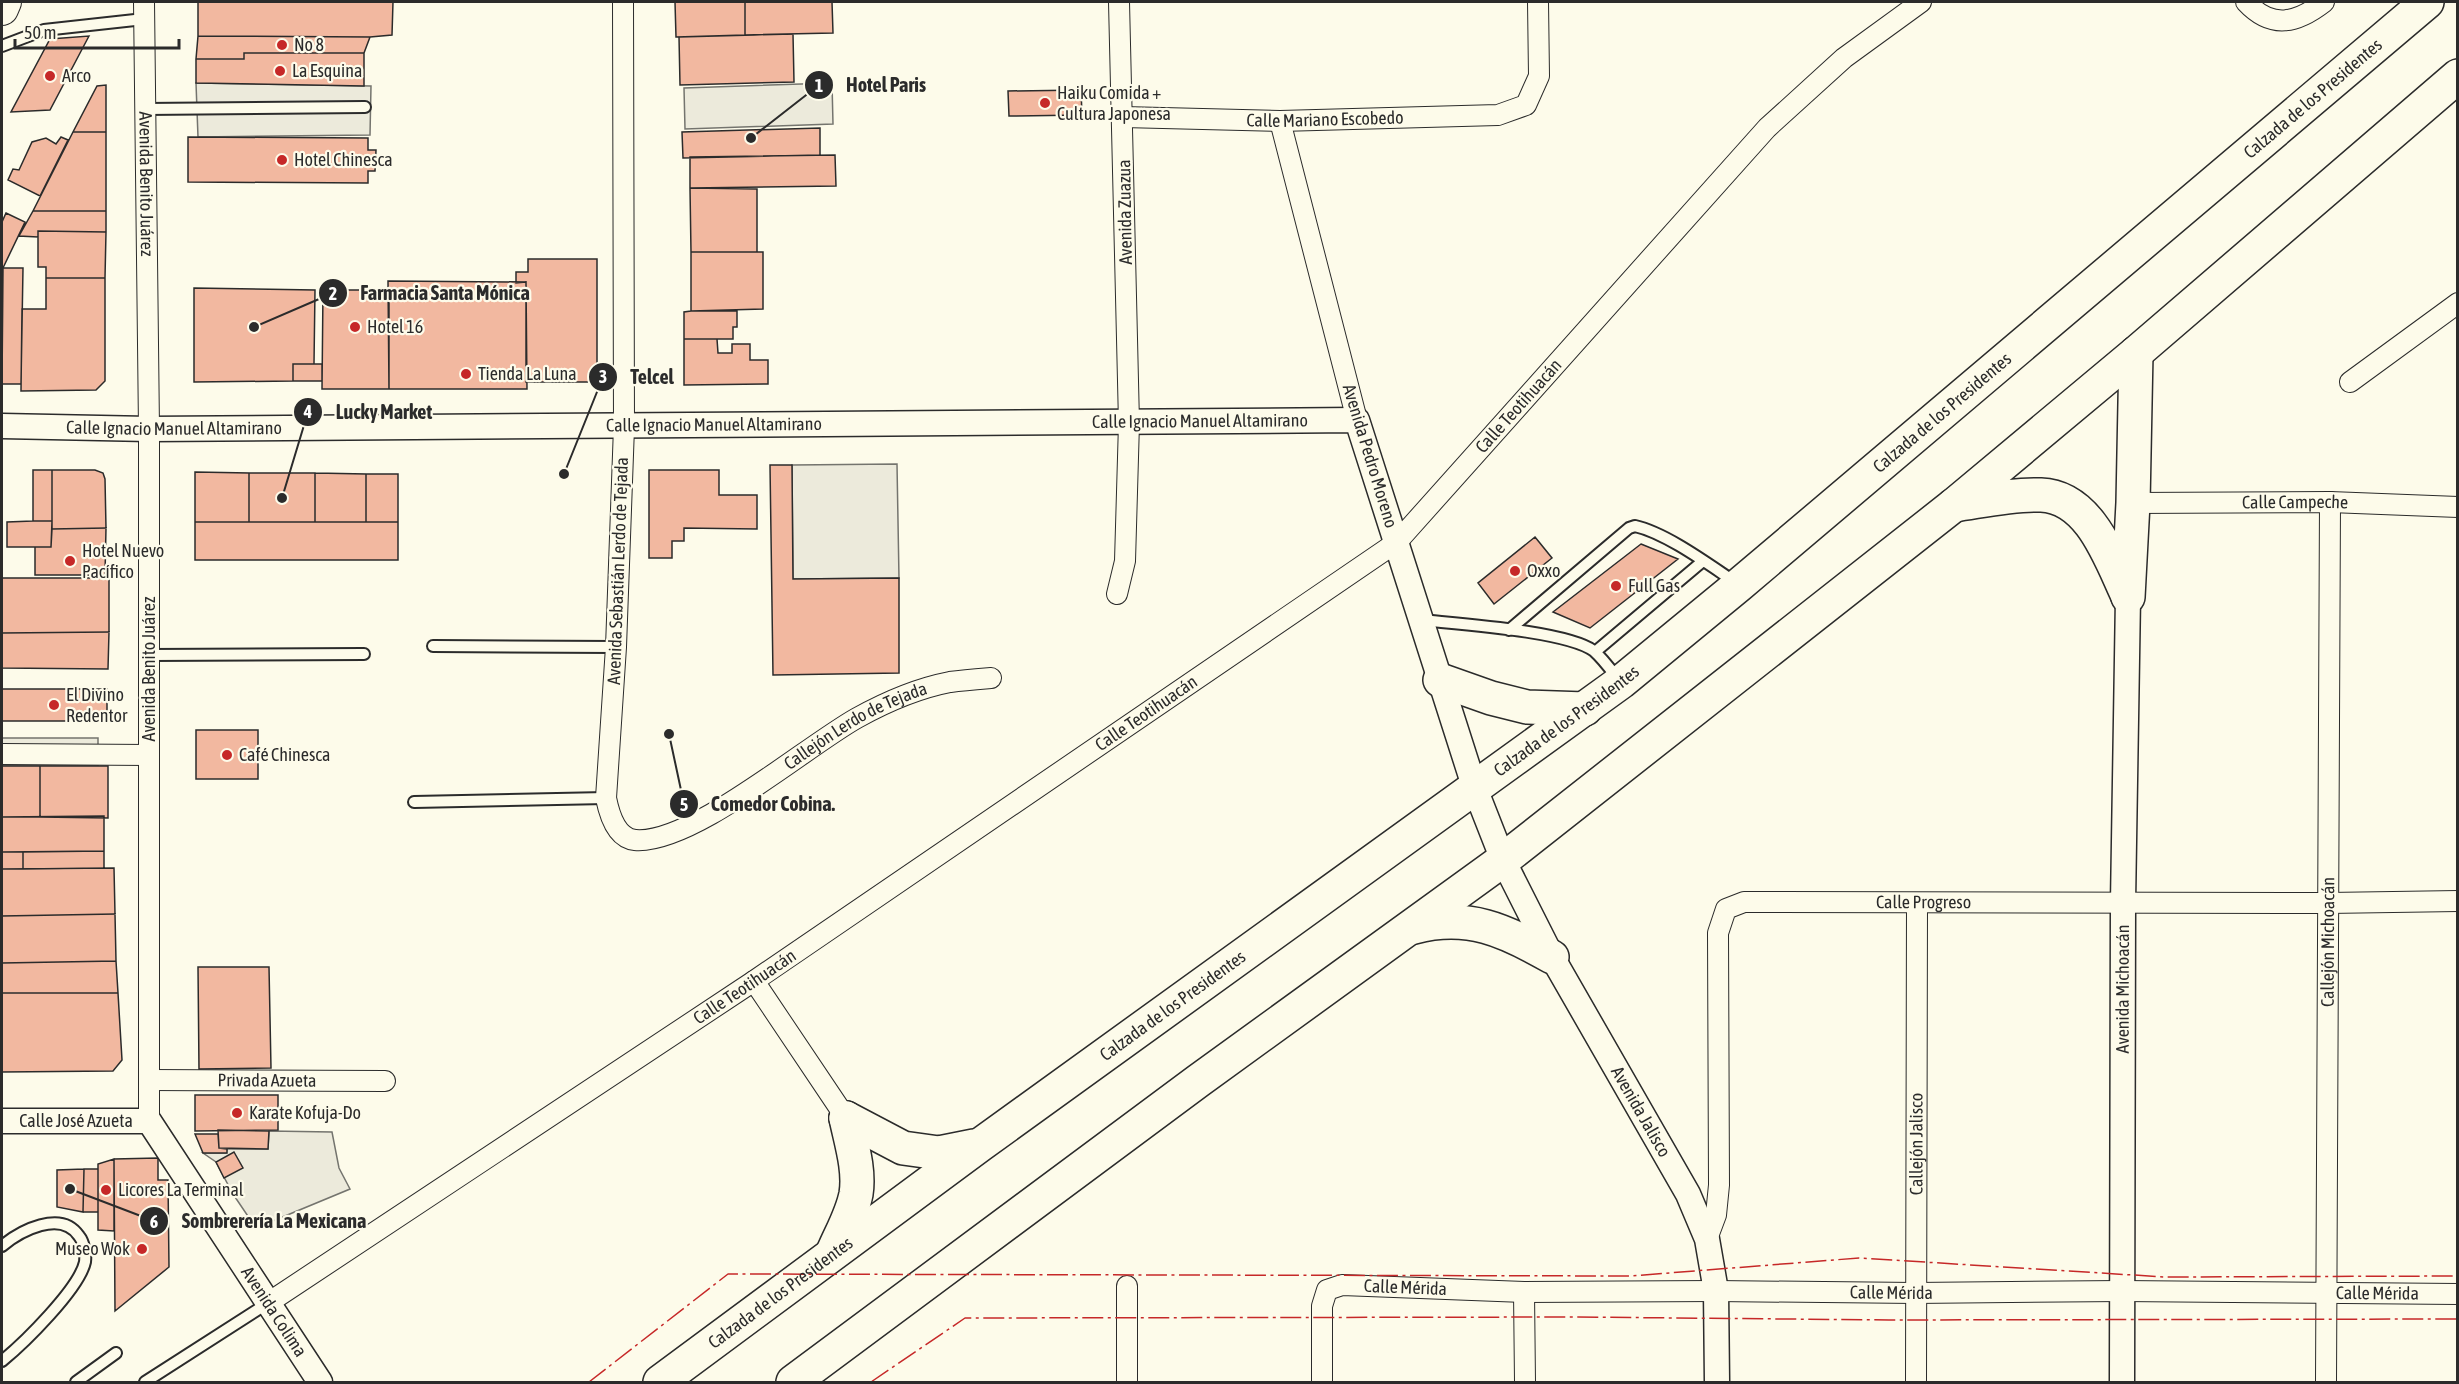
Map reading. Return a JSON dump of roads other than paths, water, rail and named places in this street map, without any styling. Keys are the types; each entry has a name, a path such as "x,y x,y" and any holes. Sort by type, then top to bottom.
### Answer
{"highway":[{"name":"Calzada de los Presidentes","path":"660,1383 980,1145 1621,682 1739,585 2427,2"},
{"path":"793,1383 1503,860 1954,505 2136,353 2457,76"},
{"path":"2128,597 2133,503 2136,353"},
{"path":"1954,505 2012,496 2043,495 2068,504 2089,522 2104,546 2128,597"},
{"path":"1440,680 1491,698 1527,707 1585,709"},
{"path":"1409,928 1433,922 1483,925 1507,933 1552,957"},
{"path":"846,1118 903,1148 939,1154 980,1145"},
{"path":"831,1256 851,1212 856,1192 855,1162 846,1118"}],"main road":[{"path":"2,9 6,2"}],"street":[{"name":"Avenida Sebastián Lerdo de Tejada","path":"608,806 624,427 623,2"},
{"name":"Avenida Zuazua","path":"1119,2 1129,423"},
{"name":"Calle Mariano Escobedo","path":"1123,117 1280,121 1498,115 1526,105 1539,76 1538,2"},
{"name":"Calle Teotihuacán","path":"268,1303 754,981 1396,542 1767,128 1844,58 1921,2"},
{"path":"2246,2 2270,20 2288,20 2307,15 2324,2"},
{"name":"Avenida Benito Juárez","path":"144,10 148,429 149,1121"},
{"name":"Avenida Pedro Moreno","path":"1280,121 1357,420 1474,786 1503,860"},
{"path":"2350,382 2457,303"},
{"name":"Calle Ignacio Manuel Altamirano","path":"2,426 148,429 624,427 1357,420"},
{"path":"1117,594 1125,561 1129,423"},
{"name":"Calle Campeche","path":"2133,503 2330,502 2457,507"},
{"name":"Callejón Michoacán","path":"2325,1383 2330,502"},
{"name":"Avenida Michoacán","path":"2122,1383 2122,903 2128,597"},
{"name":"Callejón Lerdo de Tejada","path":"608,806 622,834 632,840 644,840 672,833 716,811 857,718 907,696 949,682 991,678"},
{"path":"2,754 148,755"},
{"name":"Avenida Jalisco","path":"1503,860 1552,957 1688,1194 1707,1239 1716,1291 1717,1383"},
{"name":"Calle Progreso","path":"1707,1239 1716,1215 1719,1185 1718,933 1726,909 1744,902 1917,904 2457,901"},
{"name":"Callejón Jalisco","path":"1916,1383 1917,904"},
{"path":"754,981 846,1118"},
{"name":"Privada Azueta","path":"149,1080 385,1081"},
{"name":"Calle José Azueta","path":"2,1121 149,1121"},
{"name":"Avenida Colima","path":"149,1121 321,1383"},
{"name":"Calle Mérida","path":"1323,1383 1322,1306 1327,1290 1342,1285 1524,1292 2122,1291 2457,1294"},
{"path":"1127,1286 1127,1383"},
{"path":"1524,1292 1525,1383"}],"lane":[{"path":"2,46 44,30 144,10"},
{"path":"145,109 365,107"},
{"path":"1509,630 1629,528 1635,526 1642,527 1703,561 1739,585"},
{"path":"1595,652 1703,561"},
{"path":"1421,620 1509,630 1583,645 1595,652 1621,682"},
{"path":"433,646 616,647"},
{"path":"148,655 364,654"},
{"path":"414,802 608,806"},
{"path":"2,1246 30,1228 61,1223 75,1229 84,1242 85,1262 74,1285 52,1312 2,1361"},
{"path":"145,1383 268,1303"},
{"path":"76,1383 116,1353"}],"place":[{"name":"No 8","path":"282,45"},
{"name":"La Esquina","path":"280,71"},
{"name":"Arco","path":"50,76"},
{"name":"Haiku Comida + Cultura Japonesa","path":"1045,103"},
{"name":"Hotel Paris","path":"751,138"},
{"name":"Hotel Chinesca","path":"282,160"},
{"name":"Farmacia Santa Mónica","path":"254,327"},
{"name":"Hotel 16","path":"355,327"},
{"name":"Tienda La Luna","path":"466,374"},
{"name":"Telcel","path":"564,474"},
{"name":"Lucky Market","path":"282,498"},
{"name":"Hotel Nuevo Pacífico","path":"70,561"},
{"name":"Oxxo","path":"1515,571"},
{"name":"Full Gas","path":"1616,586"},
{"name":"El Divino Redentor","path":"54,705"},
{"name":"Comedor Cobina.","path":"669,734"},
{"name":"Café Chinesca","path":"227,755"},
{"name":"Karate Kofuja-Do","path":"237,1113"},
{"name":"Sombrerería La Mexicana","path":"70,1189"},
{"name":"Licores La Terminal","path":"106,1190"},
{"name":"Museo Wok","path":"142,1249"}]}
